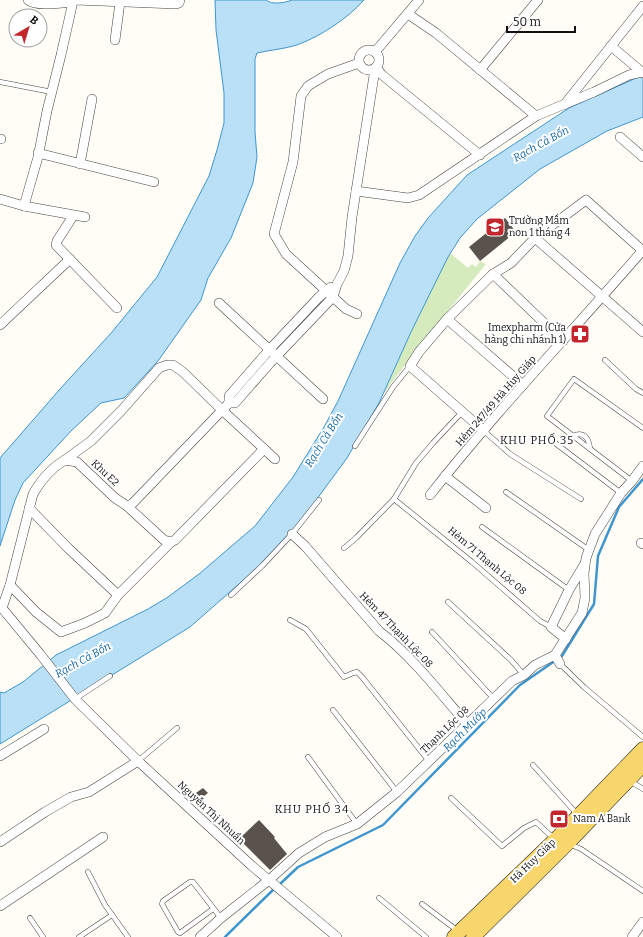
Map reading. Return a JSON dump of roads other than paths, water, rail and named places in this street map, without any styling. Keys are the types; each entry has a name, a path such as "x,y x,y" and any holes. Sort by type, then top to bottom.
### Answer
{"main road":[{"name":"Hà Huy Giáp","path":"473,937 563,841 579,815 643,749"},
{"name":"Hà Huy Giáp","path":"457,935 563,841 629,780 643,765"}],"street":[{"path":"28,0 37,4 72,2 76,0 176,4 179,3 180,0"},
{"path":"375,52 419,0"},
{"path":"480,70 538,0"},
{"path":"24,206 38,153 72,2"},
{"path":"115,40 120,2"},
{"path":"562,106 643,6"},
{"path":"408,14 436,33 536,116"},
{"path":"610,46 643,72"},
{"path":"127,506 132,504 229,403 235,403 332,297 344,271 348,256 356,191 376,68 379,64 379,58 375,52 370,50 364,52 360,56 359,63 363,68 369,70 376,68"},
{"path":"357,314 346,309 286,254 274,234 293,162 301,96 308,86 328,74 359,63"},
{"path":"376,68 381,74 480,155"},
{"path":"356,191 408,198 418,195 480,155 536,116 594,92 629,75 643,72"},
{"path":"80,164 92,99"},
{"path":"620,137 643,157"},
{"path":"38,153 154,182"},
{"path":"0,199 24,206 85,217"},
{"path":"484,431 410,366 419,352 447,319 493,274 510,263 536,238 586,200 643,251"},
{"path":"73,216 56,240 56,245 117,308"},
{"path":"536,238 643,332"},
{"name":"Hẻm 247/49 Hà Huy Giáp","path":"430,495 523,385 643,251"},
{"path":"0,325 70,259"},
{"path":"493,274 563,341"},
{"path":"229,403 229,396 270,349 325,290 337,284"},
{"path":"219,303 323,398"},
{"path":"447,319 523,385"},
{"path":"1,610 10,585 33,494 40,483 55,466 91,441 121,411 159,368 166,365 173,365 184,372 222,410 275,459"},
{"path":"10,585 36,612 61,632 85,623 105,613 118,595 264,450"},
{"name":"Khu E2","path":"65,460 77,462 115,498 127,506 164,540 171,542"},
{"name":"Thạnh Lộc 08","path":"200,937 299,853 325,837 357,824 397,792 512,681 535,665 557,659 566,639 582,612 585,598 585,564 595,534 621,493 643,466"},
{"path":"445,476 486,508"},
{"path":"30,508 68,548 118,595"},
{"name":"Hẻm 47 Thạnh Lộc 08","path":"292,534 310,552 379,631 393,642 468,724"},
{"path":"551,627 569,590 585,564"},
{"name":"Nguyễn Thị Nhuần","path":"1,610 40,654 75,699 138,761 252,866 337,937"},
{"name":"Hẻm 71 Thạnh Lộc 08","path":"551,627 566,639"},
{"path":"0,756 44,729"},
{"path":"0,842 45,812 71,797 89,792 138,761"},
{"path":"0,906 103,837"},
{"path":"632,937 643,922"}],"lane":[{"path":"0,82 52,92"},
{"path":"605,360 636,389 643,393"},
{"path":"355,446 393,388 410,366"},
{"path":"632,481 547,416 574,379 643,428"},
{"path":"344,548 356,538 394,499 416,463 462,412"},
{"path":"484,431 510,454 581,499"},
{"path":"555,443 621,493"},
{"path":"506,492 589,550"},
{"name":"Hẻm 71 Thạnh Lộc 08","path":"394,499 472,562 540,621 551,627"},
{"path":"231,595 262,566 292,534 319,500"},
{"path":"482,527 569,590"},
{"path":"448,602 511,660 524,674"},
{"path":"290,620 306,629 344,677 357,672 362,677 429,761"},
{"path":"432,632 494,699"},
{"path":"557,659 585,688 643,737"},
{"path":"75,699 110,676"},
{"path":"333,710 397,792"},
{"path":"138,761 177,728"},
{"path":"308,757 357,824"},
{"path":"533,764 579,815"},
{"path":"629,780 643,789"},
{"path":"451,798 502,846 524,828 536,822 550,835 580,849 643,891"},
{"path":"88,872 112,915 128,937"},
{"path":"213,909 180,933 178,932 162,902 190,882 193,882 221,918"},
{"path":"378,898 426,937"},
{"path":"422,904 457,935"},
{"path":"79,937 112,915"},
{"path":"30,918 43,937"}],"water":[{"path":"215,0 266,0 271,3 278,3 292,0 364,0 350,14 315,37 297,45 257,53 255,59 255,132 257,157 253,183 231,238 208,278 201,300 158,361 124,398 101,403 71,431 23,483 15,500 0,546 0,458 112,332 157,277 209,176 224,123 224,93 216,30"},
{"name":"Rạch Cả Bốn","path":"643,75 643,117 607,131 540,169 477,219 460,238 448,257 411,332 379,403 347,458 292,533 263,563 190,627 0,744 0,692 4,693 23,682 56,655 148,609 168,597 199,574 255,526 293,477 324,427 338,401 400,263 415,236 428,218 467,175 569,108"}],"waterway":[{"name":"Rạch Mướp","path":"279,885 298,867 383,825 520,685 562,656 594,604 598,556 619,507 643,479"},
{"name":"Rạch Mướp","path":"225,937 275,888"}],"place":[{"name":"Trường Mầm non 1 tháng 4","path":"495,227"},
{"name":"Imexpharm (Cửa hàng chi nhánh 1)","path":"580,334"},
{"name":"Nam A Bank","path":"559,819"}],"district":[{"name":"KHU PHỐ 35","path":"537,440"},
{"name":"KHU PHỐ 34","path":"312,809"}]}
